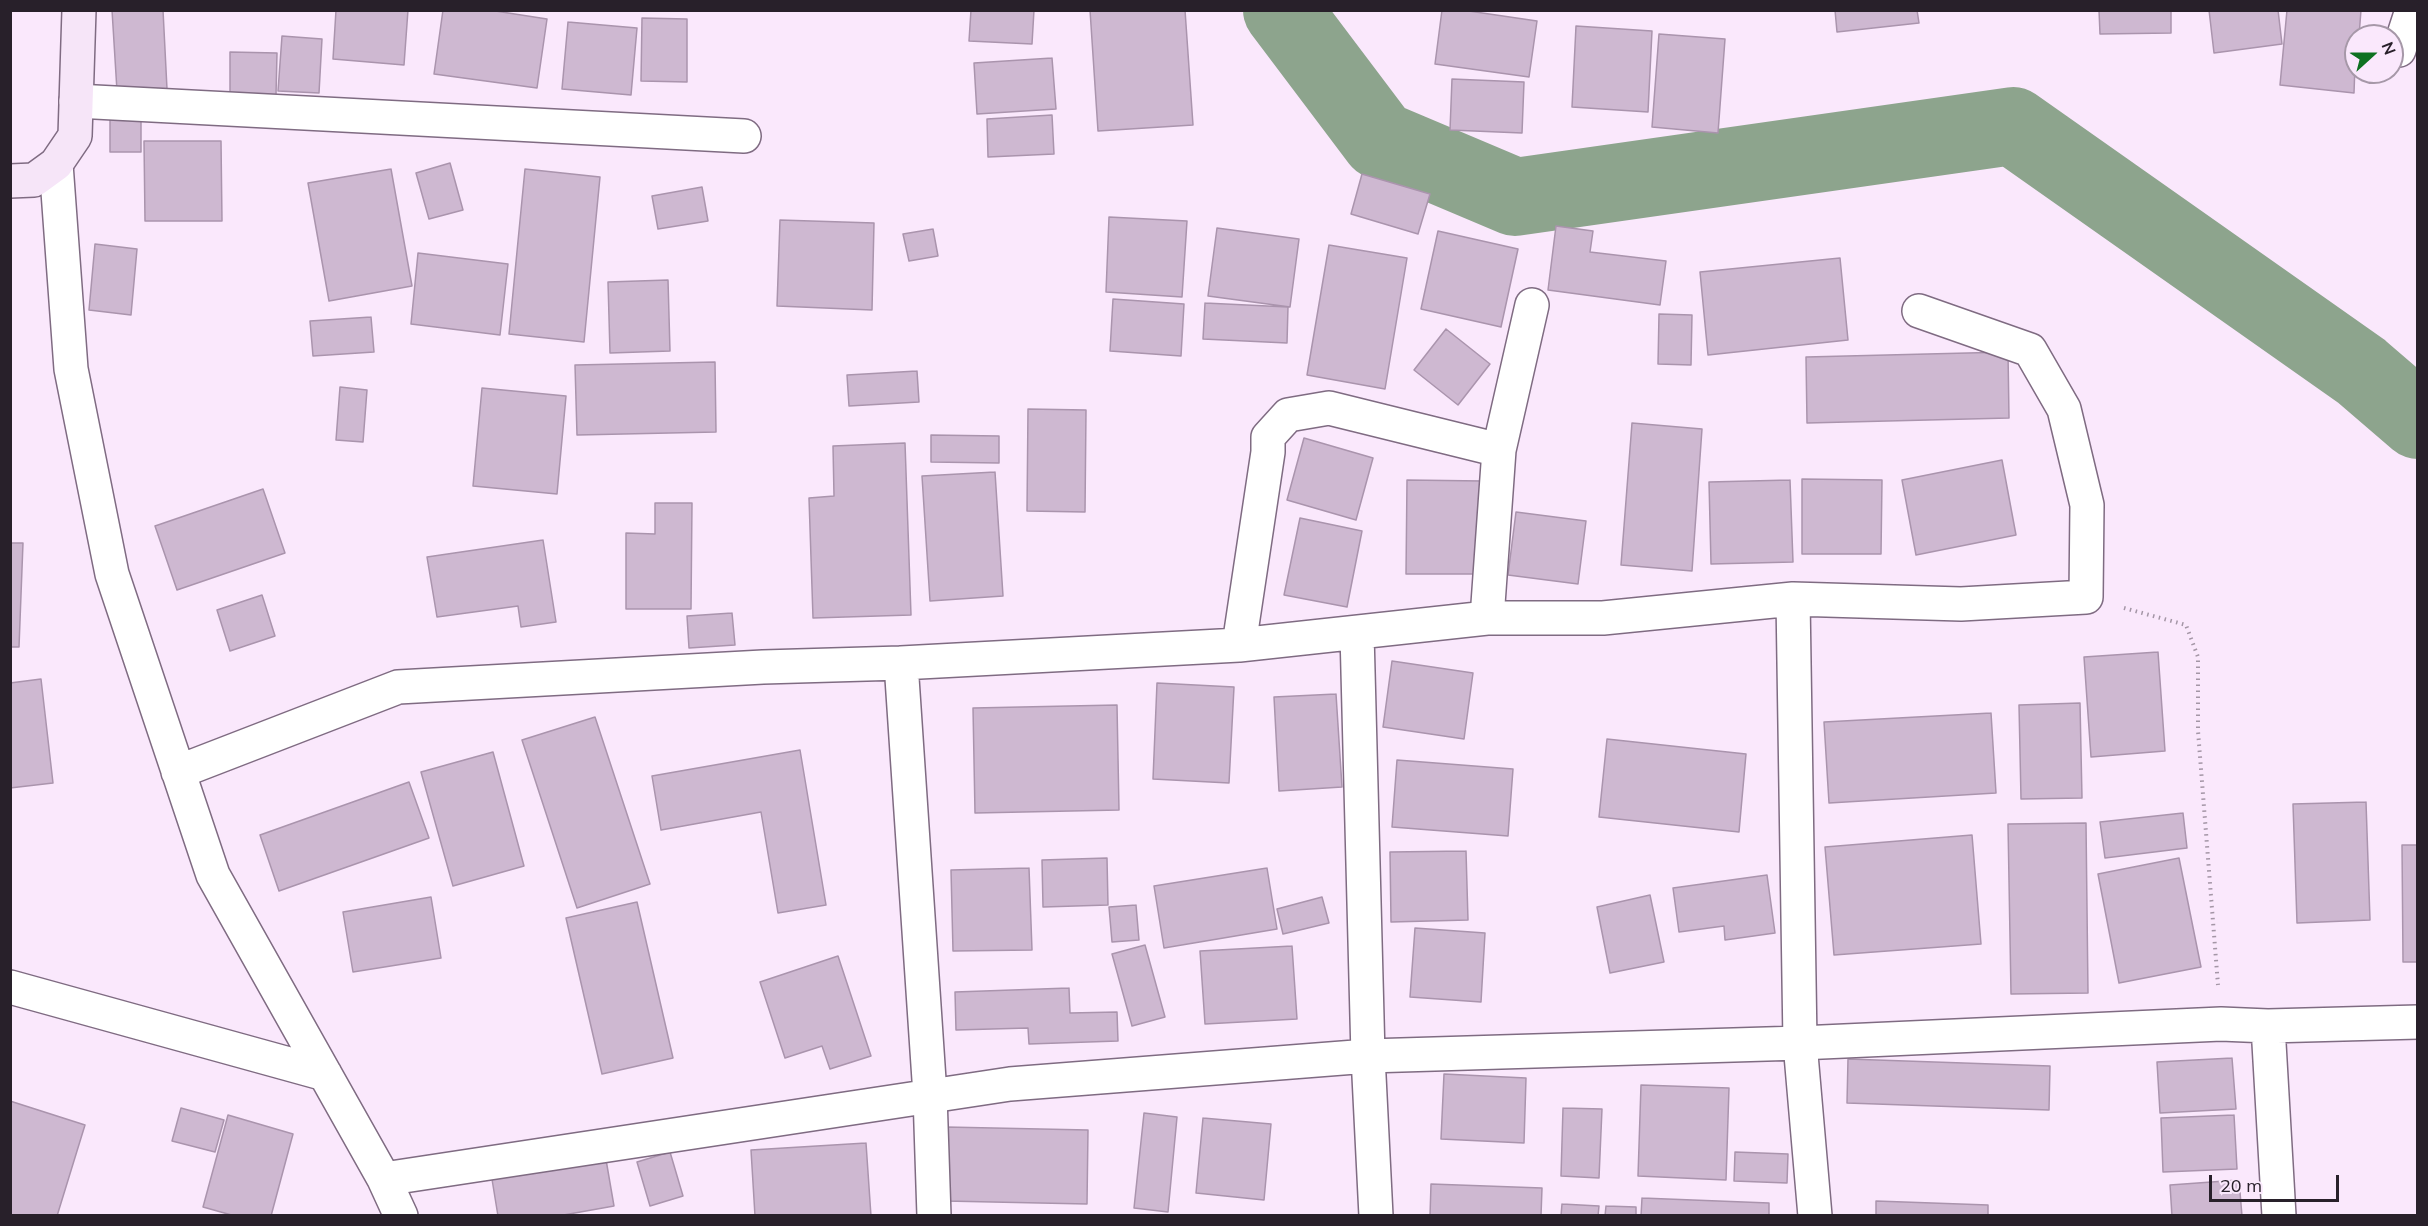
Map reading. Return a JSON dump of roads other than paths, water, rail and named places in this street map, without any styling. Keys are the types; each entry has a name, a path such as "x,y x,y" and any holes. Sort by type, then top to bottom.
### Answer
{"street":[{"path":"10,181 34,180 56,164 75,136 79,10"},
{"path":"2404,35 2412,10"},
{"path":"76,101 744,136"},
{"path":"56,164 71,369 109,562 213,875 384,1179 401,1215"},
{"path":"1487,618 1499,450 1532,304"},
{"path":"178,772 398,687 1239,645 1487,618 1603,618 1793,599 1962,603 2086,597 2086,505 2064,409 2030,350 1919,310"},
{"path":"1239,645 1268,452 1268,437 1288,416 1329,408 1499,450"},
{"path":"1793,599 1800,1043 1815,1215"},
{"path":"1357,633 1368,1056 1376,1215"},
{"path":"901,663 930,1095 934,1215"},
{"path":"10,987 325,1074"},
{"path":"384,1179 1010,1084 1368,1056 1800,1043 2221,1024 2268,1026 2418,1022"},
{"path":"2268,1026 2279,1215"}],"waterway":[{"path":"1282,10 1380,140 1515,197 2013,126 2361,371 2418,420"}]}
